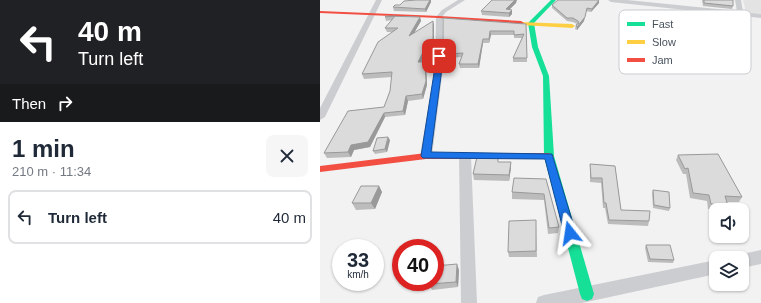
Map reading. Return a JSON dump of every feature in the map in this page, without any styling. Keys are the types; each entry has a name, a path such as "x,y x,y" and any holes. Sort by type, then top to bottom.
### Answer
{"street":[{"path":"320,117 379,0"},
{"path":"426,156 439,68 439,17 444,10 462,0"},
{"path":"531,23 554,0"},
{"path":"611,0 710,10"},
{"path":"738,0 740,10"},
{"path":"320,12 439,17 572,26"},
{"path":"751,15 761,16"},
{"path":"531,23 537,56 544,68 546,76 549,156 587,294"},
{"path":"320,169 426,156 549,156"},
{"path":"465,156 469,303"},
{"path":"749,260 761,257"},
{"path":"544,303 709,268"}],"shaded area":[{"path":"743,0 761,0 761,14 751,13 751,10 746,10"}],"building":[{"path":"430,0 425,9 393,7 395,5 400,5 404,1"},
{"path":"492,0 515,0 506,9 512,10 509,13 481,11"},
{"path":"558,0 599,0 592,9 587,8 585,17 577,27 576,25 579,23 578,21 573,18 567,18 552,5"},
{"path":"704,0 733,0 733,6 704,3"},
{"path":"395,16 420,17 409,36 433,21 433,41 429,41 418,62 425,62 426,81 422,94 406,96 403,111 384,113 368,142 351,145 348,152 324,153 348,111 384,107 390,91 392,72 362,74 378,42 398,28 385,28"},
{"path":"443,18 526,24 527,58 513,58 524,34 514,35 514,31 490,31 489,39 483,39 478,64 459,64 463,53 449,54 451,41 443,41"},
{"path":"388,137 385,149 373,151 377,138"},
{"path":"718,154 742,197 725,196 727,203 711,203 709,195 693,193 688,168 685,169 678,155"},
{"path":"477,157 498,158 498,162 511,162 509,175 473,174"},
{"path":"590,164 615,166 621,210 650,211 649,221 609,220 606,203 604,203 602,178 591,178"},
{"path":"514,178 546,179 559,227 549,228 544,194 512,192"},
{"path":"361,186 379,186 371,203 352,203"},
{"path":"653,190 669,192 670,208 654,205"},
{"path":"536,220 536,251 508,252 509,221"},
{"path":"646,245 670,245 674,260 650,259"},
{"path":"457,264 456,282 444,283 444,265"}],"traffic: fast":[{"path":"554,0 531,23 535,47 546,76 549,156 587,294"}],"traffic: slow":[{"path":"521,23 572,26"}],"traffic: jam":[{"path":"320,12 439,17 521,23"},
{"path":"320,169 426,156 549,156"}],"route":[{"path":"439,56 439,68 426,156 549,156 570,233"}]}
